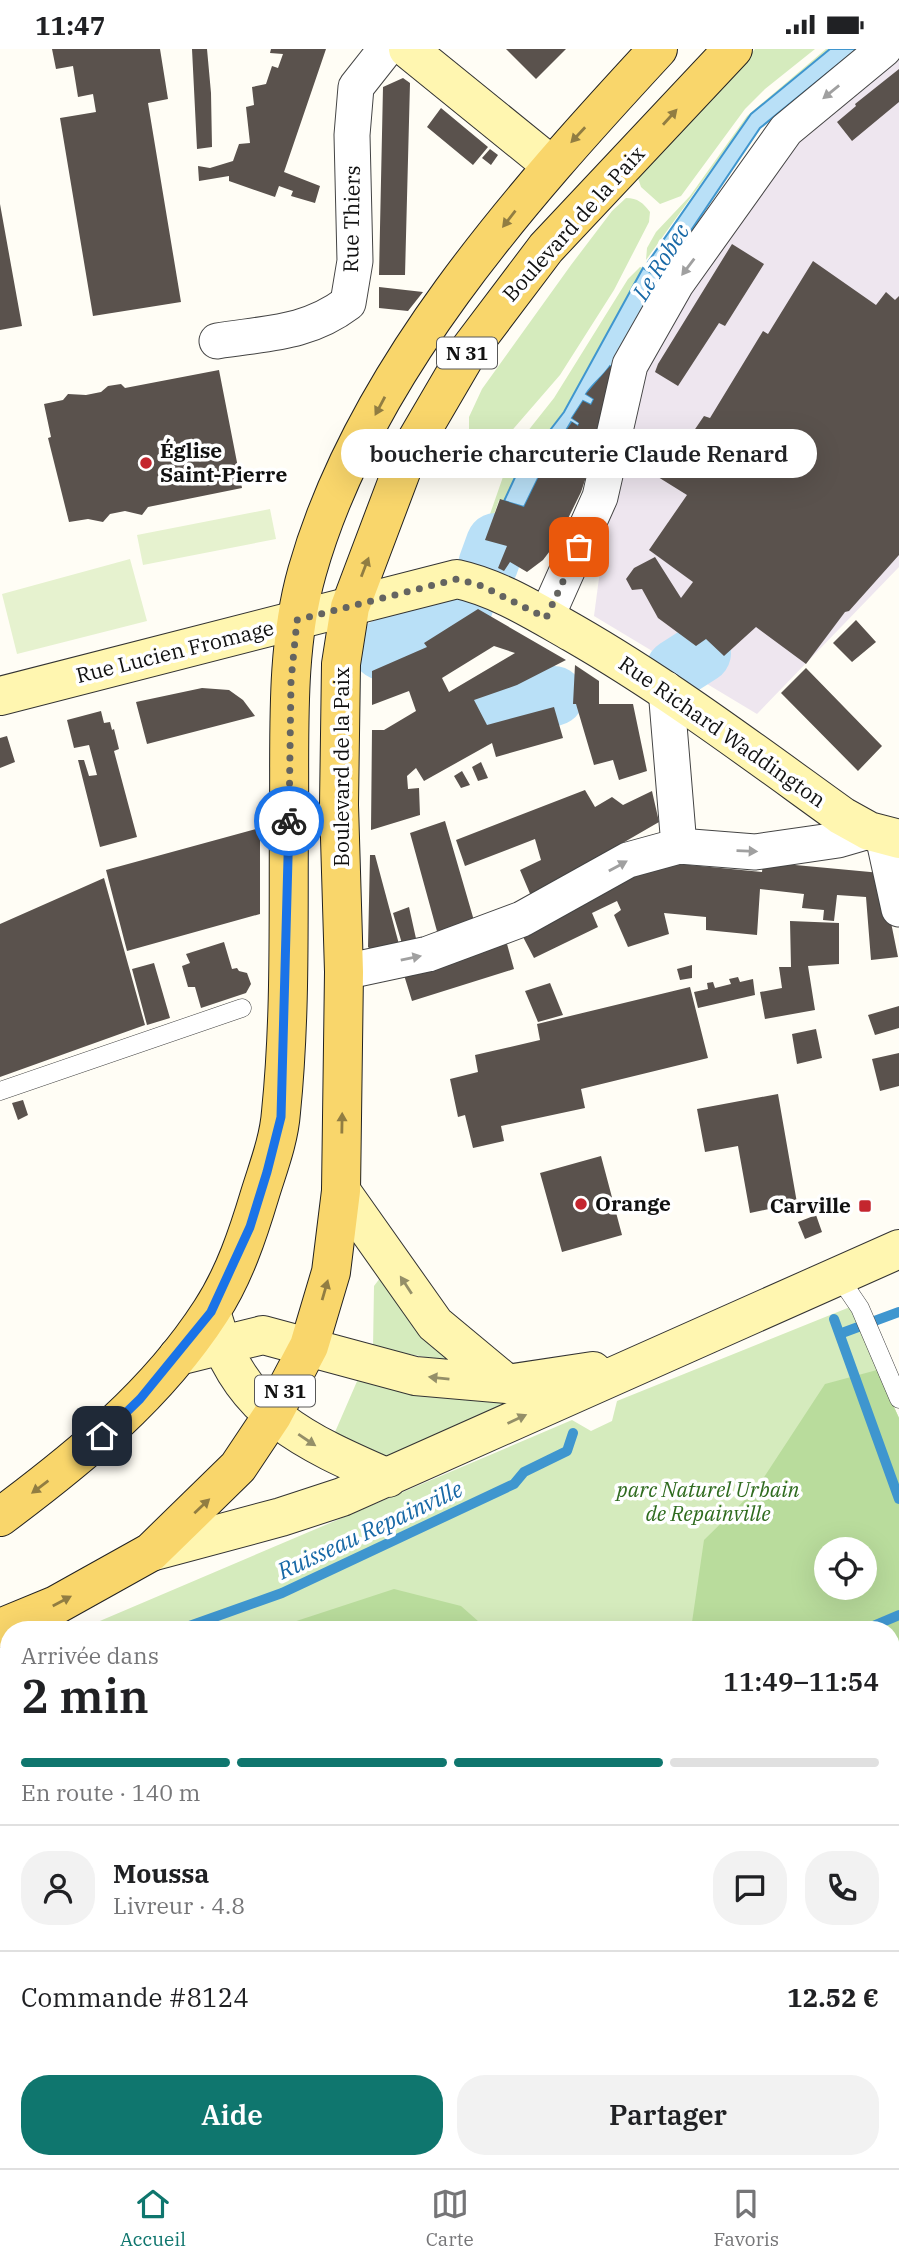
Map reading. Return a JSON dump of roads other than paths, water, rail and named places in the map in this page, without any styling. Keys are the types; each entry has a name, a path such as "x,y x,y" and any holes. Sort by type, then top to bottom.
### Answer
{"main road":[{"path":"408,49 551,165 590,203"},
{"name":"N 31","path":"0,1517 82,1455 140,1399 178,1356 215,1328 250,1227 281,1117 291,681 297,620 307,571 342,479 401,365 551,165 658,49"},
{"name":"Boulevard de la Paix","path":"151,1552 239,1468 309,1346 331,1272 341,1191 344,972 339,805 341,664 349,607 407,456 463,360 546,248 733,49"},
{"name":"Rue Richard Waddington","path":"349,607 457,579 482,586 546,618 666,689 842,816 884,835"},
{"name":"Rue Lucien Fromage","path":"0,695 349,607"},
{"path":"341,1191 435,1324 507,1384"},
{"path":"151,1552 281,1517 388,1478 636,1364 849,1292 899,1249"},
{"path":"215,1328 263,1335 309,1346 356,1362 415,1376 507,1384 636,1364"},
{"path":"215,1328 243,1387 271,1416 315,1446 388,1478"},
{"name":"N 31","path":"17,1621 56,1605 151,1552"}],"street":[{"name":"Rue Thiers","path":"217,341 309,326 327,319 348,303 355,261 352,135 356,87 386,49"},
{"path":"546,618 600,497 630,365 676,284 731,210 774,143 802,116 884,49"},
{"path":"666,689 679,846"},
{"path":"344,972 428,954 523,919 628,860 679,846 755,852 884,835 899,909"}],"lane":[{"path":"0,1091 242,1008"},
{"path":"849,1292 899,1399"}],"water":[{"path":"830,49 857,49 760,128 663,272 648,262 751,114"},
{"path":"643,268 661,279 617,370 610,366 586,394 594,399 591,405 583,401 572,418 580,423 578,426 571,422 559,442 564,446 541,472 524,507 504,501 517,473 564,412"}],"waterway":[{"name":"Le Robec","path":"488,565 496,543"},
{"name":"Le Robec","path":"382,650 405,640 464,604"},
{"path":"676,669 701,653"},
{"path":"490,710 554,696"},
{"path":"842,1333 899,1312"},
{"name":"Ruisseau Repainville","path":"834,1319 899,1499"},
{"name":"Ruisseau Repainville","path":"203,1621 282,1593 514,1484 524,1472 567,1451 573,1433"},
{"name":"Ruisseau Repainville","path":"885,1621 899,1615"}],"place":[{"name":"Église Saint-Pierre","path":"146,463"},
{"name":"boucherie charcuterie Claude Renard","path":"579,547"},
{"name":"Orange","path":"581,1204"},
{"name":"Carville","path":"865,1206"}],"park label":[{"name":"parc Naturel Urbain de Repainville","path":"708,1502"}]}
